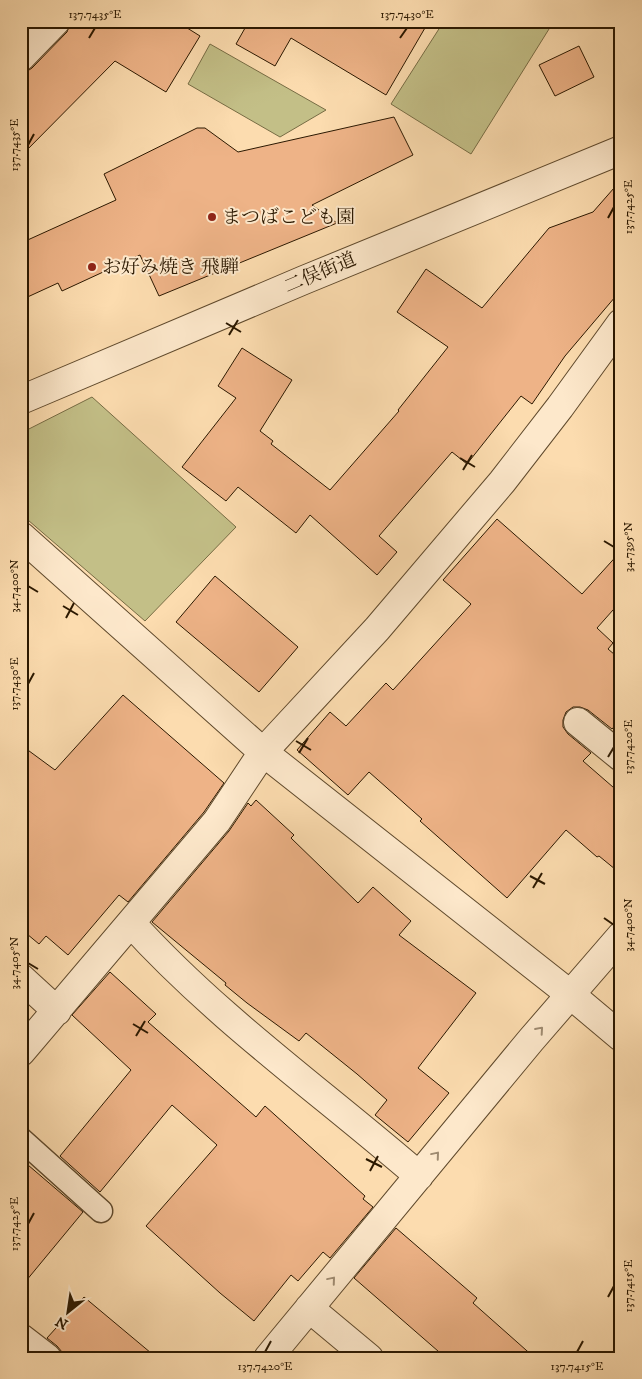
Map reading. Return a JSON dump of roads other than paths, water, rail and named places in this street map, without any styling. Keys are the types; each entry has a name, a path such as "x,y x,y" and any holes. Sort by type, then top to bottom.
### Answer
{"street":[{"path":"21,58 56,21"},
{"name":"二俣街道","path":"21,400 304,280 621,150"},
{"path":"21,1052 217,821 263,752 377,629 502,482 621,323"},
{"path":"21,536 263,752 571,995 621,1037"},
{"path":"578,722 621,758"},
{"path":"131,923 157,952 230,1019 419,1176"},
{"path":"268,1358 621,936"},
{"path":"21,978 57,1011"},
{"path":"309,1308 369,1358"},
{"path":"21,1338 47,1358"}],"lane":[{"path":"21,1139 100,1210"}],"place":[{"name":"まつばこども園","path":"212,217"},
{"name":"お好み焼き 飛騨","path":"92,267"}]}
